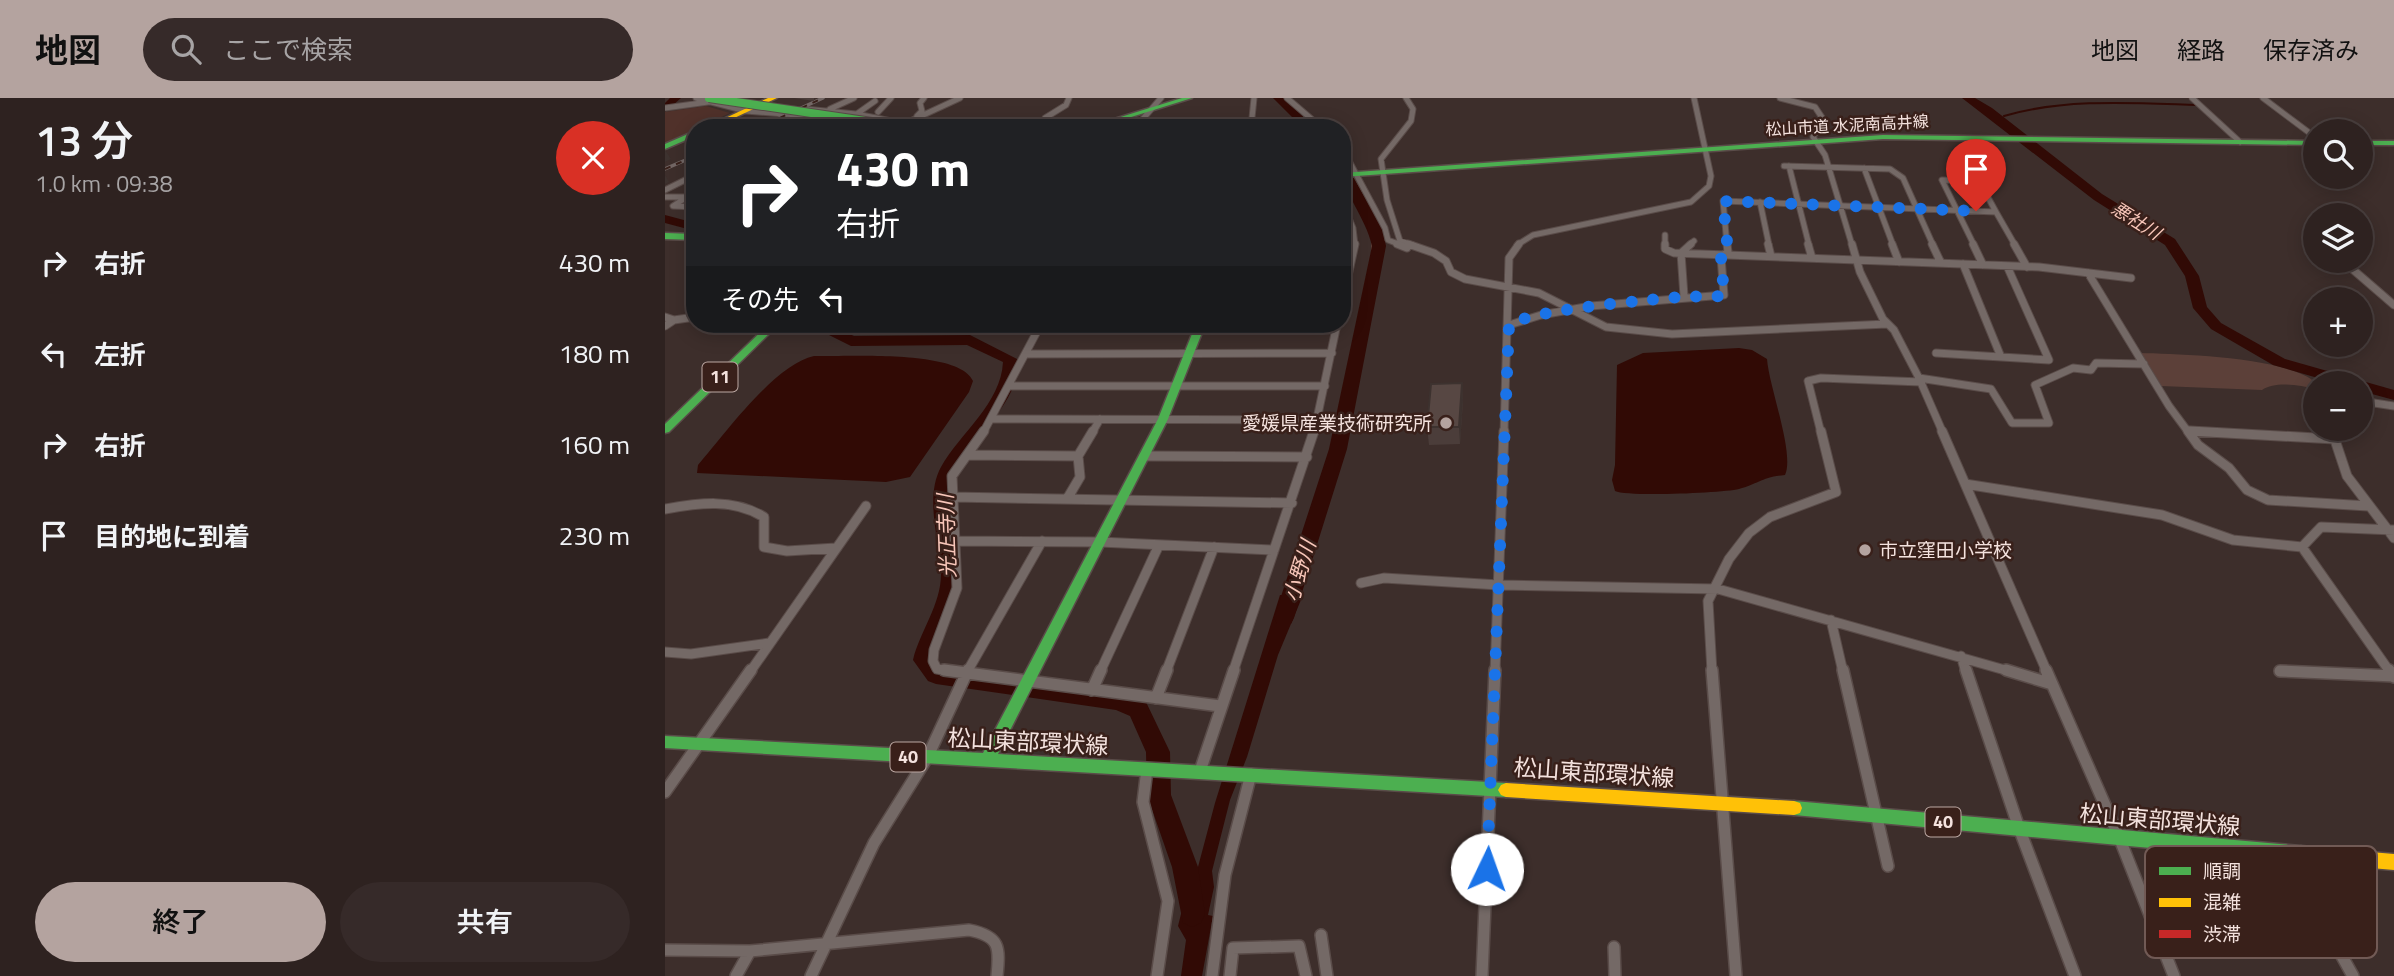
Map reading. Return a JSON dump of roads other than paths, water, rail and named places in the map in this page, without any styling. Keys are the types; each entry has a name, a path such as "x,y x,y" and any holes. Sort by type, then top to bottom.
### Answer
{"main road":[{"path":"728,119 774,98"},
{"path":"1103,119 1173,98"},
{"path":"1113,119 1155,103 1189,98"},
{"path":"708,100 868,119"},
{"name":"松山市道 水泥南高井線","path":"1351,175 1912,136 2303,143"},
{"path":"665,147 686,137"},
{"path":"2373,143 2394,143"},
{"path":"665,236 686,237"},
{"name":"11","path":"665,416 752,333"},
{"name":"11","path":"665,430 765,333"},
{"path":"987,761 1026,681 1145,456 1177,386 1197,333"},
{"name":"松山東部環状線","path":"665,742 1722,802 2218,846"}],"street":[{"path":"696,98 746,111 775,114 805,112 861,119"},
{"path":"665,108 716,98"},
{"path":"723,98 784,109 775,114"},
{"path":"817,113 854,98"},
{"path":"877,112 891,98"},
{"path":"912,119 922,111 920,103 924,98"},
{"path":"917,119 960,98"},
{"path":"1047,119 1066,105 1069,98"},
{"path":"1252,119 1254,98"},
{"path":"1287,98 1312,119"},
{"path":"1406,98 1413,109 1411,121 1381,159 1397,237 1416,248"},
{"path":"1482,976 1509,325 1509,258 1517,245 1533,235 1691,202 1709,186 1711,176 1693,98"},
{"path":"1780,98 1815,107 1823,119 1813,132 1815,141 1825,155 1857,260 1887,324 1894,330 1919,380 2119,837 2145,903"},
{"path":"2192,98 2240,142"},
{"path":"2263,98 2303,128"},
{"path":"665,108 672,99"},
{"path":"807,119 842,99"},
{"path":"856,114 864,111 875,100"},
{"path":"1142,119 1155,103"},
{"path":"827,110 878,119"},
{"path":"793,119 805,112"},
{"path":"1812,258 1799,204 1786,166 1890,169 1903,178 1941,263"},
{"path":"1864,168 1899,262"},
{"path":"1351,175 1390,243 1441,257 1451,272 1465,279 1539,293 1606,327 1672,334 1887,324"},
{"path":"665,190 686,180"},
{"path":"1983,265 1942,180 1979,181 2027,267"},
{"path":"665,197 686,197"},
{"path":"686,198 673,206 686,207"},
{"path":"1509,325 1519,319 1683,296 1724,295 1721,257 1728,252 1723,201 1996,212"},
{"path":"1760,202 1771,257"},
{"path":"1351,219 1355,225 1357,247 1351,270"},
{"path":"1665,235 1665,249 1681,253 2027,267 2130,278"},
{"path":"1683,296 1681,253 1694,241"},
{"path":"1963,264 2001,357"},
{"path":"2007,266 2058,376"},
{"path":"2088,273 2169,406 2198,445 2229,468 2256,496 2268,500 2368,506"},
{"path":"2357,273 2394,305"},
{"path":"665,317 674,320"},
{"path":"665,326 674,320 686,318"},
{"path":"1038,333 993,419 952,477 957,541 957,588 934,650 933,661 937,669 1220,706"},
{"path":"1205,771 1220,706 1318,421 1335,333"},
{"path":"1027,354 1332,353"},
{"path":"1936,353 2049,360"},
{"path":"1736,976 1707,613 1710,589 1758,524 1836,492 1835,479 1807,386 1808,381 1821,378 1919,380 1991,388 2012,424 2049,423 2035,385 2073,368 2091,370 2096,363 2144,364"},
{"path":"1011,386 1325,386"},
{"path":"2373,403 2394,406"},
{"path":"993,419 1318,421"},
{"path":"1067,499 1080,477 1078,456 1100,419"},
{"path":"2190,431 2303,433"},
{"path":"2335,441 2341,468 2368,506 2392,533"},
{"path":"967,455 1078,456"},
{"path":"1145,456 1307,457"},
{"path":"1965,484 2162,515 2220,537 2302,547 2394,676"},
{"path":"952,496 1292,503"},
{"path":"665,509 703,503 755,510 764,517 764,547 787,551 837,548"},
{"path":"665,792 866,506"},
{"path":"2302,547 2321,527 2392,533"},
{"path":"957,541 1100,542 1274,550"},
{"path":"811,976 874,843 927,758 966,673 1042,541"},
{"path":"1092,690 1159,545"},
{"path":"1156,698 1215,547"},
{"path":"1361,583 1370,579 1384,579 1499,585 1710,589 1961,656 2052,684"},
{"path":"1831,620 1874,816 1888,866"},
{"path":"665,652 691,654 769,643"},
{"path":"1961,656 2019,828 2075,976"},
{"path":"2280,671 2394,676"},
{"path":"1154,769 1143,802 1168,901 1157,976"},
{"path":"1212,976 1225,875 1249,774"},
{"path":"665,950 750,951 969,930 985,933 996,942 999,956 997,976"},
{"path":"1321,934 1327,976"},
{"path":"1230,976 1233,948 1299,946 1306,976"},
{"path":"1614,947 1615,976"},
{"path":"736,976 750,951"},
{"path":"2167,958 2174,976"},
{"path":"2343,958 2353,976"}],"waterway":[{"name":"光正寺川","path":"665,109 676,98"},
{"name":"小野川","path":"1278,98 1300,119"},
{"name":"悪社川","path":"1967,98 1988,110 2098,197 2170,242 2192,276 2200,308 2216,326 2279,362 2394,395"},
{"path":"2004,116 2075,104 2197,105 2189,98"},
{"name":"小野川","path":"1284,618 1338,449 1379,246 1375,227 1351,184"},
{"name":"光正寺川","path":"665,219 686,225"},
{"name":"光正寺川","path":"834,333 851,341 970,340 1011,360 1011,371 998,400 949,469 946,478 944,505 950,587 924,660 936,675 1118,701 1138,709 1158,752 1159,795 1185,867 1192,914"}],"railway":[{"path":"778,119 823,98"},
{"path":"665,169 686,160"}],"place":[{"name":"愛媛県産業技術研究所","path":"1446,423"},
{"name":"市立窪田小学校","path":"1865,550"}]}
